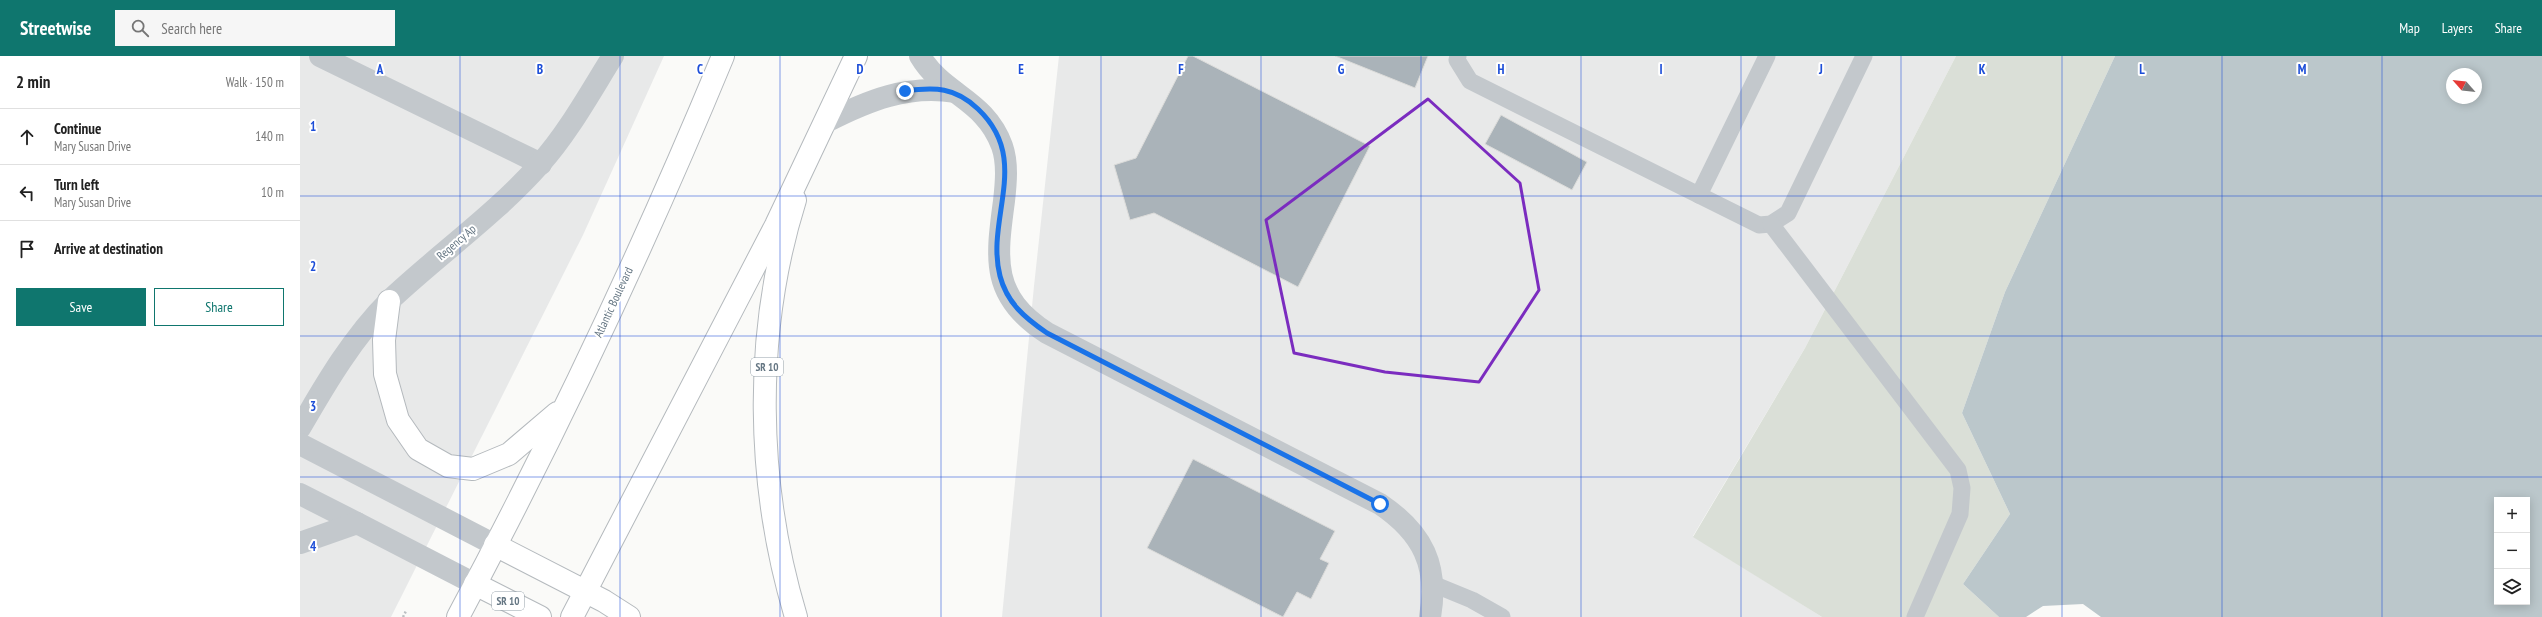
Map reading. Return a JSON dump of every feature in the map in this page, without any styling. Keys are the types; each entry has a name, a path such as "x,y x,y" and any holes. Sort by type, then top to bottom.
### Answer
{"main road":[{"name":"Atlantic Boulevard","path":"458,617 476,584 562,409 657,208 722,56"},
{"name":"SR 10","path":"796,617 780,557 769,489 765,419 767,360 774,298 784,236 798,189 856,56"},
{"path":"572,617 776,225 826,122"},
{"path":"389,301 384,340 385,374 398,420 418,449 448,466 473,469 509,454 562,409"},
{"path":"495,545 586,592 629,617"},
{"name":"SR 10","path":"476,584 540,617"}],"street":[{"path":"320,56 540,164"},
{"name":"Regency Ap","path":"300,428 335,369 389,301 486,216 540,164 587,98 613,56"},
{"path":"920,56 937,78 985,115 998,136 1003,149 1006,177 999,236 998,266 1005,290 1018,310 1047,333 1385,507 1410,529 1421,544 1430,563 1433,584 1430,617"},
{"path":"826,122 858,106 891,95 925,89 955,92"},
{"path":"300,444 495,545"},
{"path":"300,494 476,584"},
{"path":"300,543 357,523"}],"lane":[{"path":"1458,56 1457,60 1470,81 1759,225 1770,224 1788,213 1864,56"},
{"path":"1699,195 1767,56"},
{"path":"1770,224 1958,470 1962,488 1960,514 1915,617"},
{"path":"1433,584 1472,600 1502,617"}],"path":[{"path":"403,617 406,611"}],"highlighted area":[{"path":"1428,99 1520,183 1539,290 1479,382 1385,372 1294,353 1266,220"}],"shaded area":[{"path":"300,56 664,56 583,235 391,617 300,617"},
{"path":"1059,56 1956,56 1805,348 1693,536 1822,617 1002,617 1034,286"},
{"path":"1956,56 2115,56 2005,292 1962,413 2010,514 1963,584 1999,617 1822,617 1693,537 1805,348"},
{"path":"2115,56 2542,56 2542,617 2101,617 2083,604 2043,606 2026,617 1999,617 1963,584 2010,514 1962,413 2005,292"}],"building":[{"path":"1188,56 1193,56 1370,146 1298,287 1154,213 1130,220 1114,165 1136,158"},
{"path":"1335,56 1428,56 1415,88"},
{"path":"1501,115 1587,162 1572,190 1485,144"},
{"path":"1193,459 1335,531 1320,559 1329,563 1311,599 1297,592 1283,617 1147,548"}],"route":[{"path":"905,91 932,89 955,92 965,98 985,115 998,136 1003,149 1006,177 999,236 998,266 1005,290 1011,301 1026,318 1047,333 1380,504"}]}
